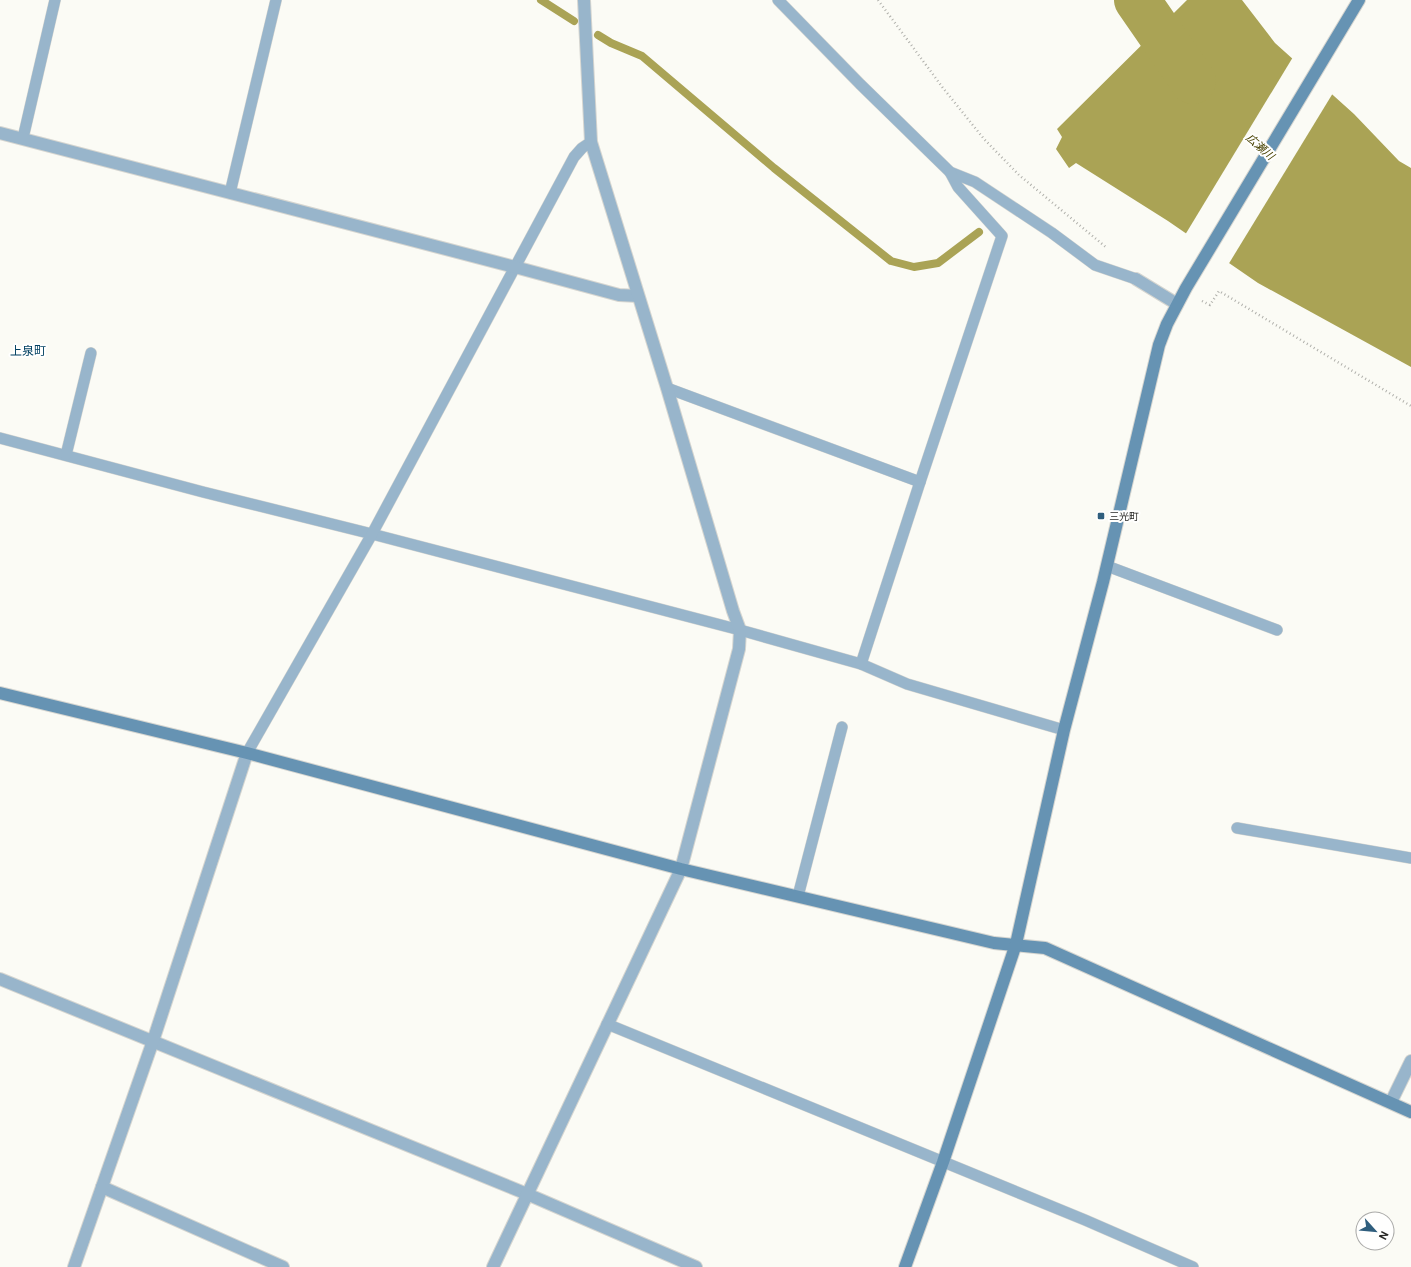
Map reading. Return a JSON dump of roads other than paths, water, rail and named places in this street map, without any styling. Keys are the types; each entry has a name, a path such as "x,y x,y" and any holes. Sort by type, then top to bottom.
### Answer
{"street":[{"path":"493,1267 681,868 739,649 740,630 591,142 584,0"},
{"path":"904,1267 943,1162 1016,944 1064,730 1106,566 1159,345 1167,324 1186,288 1359,0"},
{"path":"0,133 515,267 619,296 638,296"},
{"path":"1136,279 1177,304"},
{"path":"0,693 247,754 681,868 994,943 1045,948 1411,1112"},
{"path":"74,1267 154,1041 247,754"},
{"path":"0,979 527,1194 696,1267"},
{"path":"1391,1102 1411,1061"},
{"path":"102,1187 283,1267"}],"lane":[{"path":"23,138 55,0"},
{"path":"230,193 276,0"},
{"path":"778,0 860,84 950,172 958,187 1002,236 861,664"},
{"path":"247,754 372,534 574,157 582,148 591,142"},
{"path":"950,172 975,182 1052,233 1095,265 1136,279"},
{"path":"66,455 91,353"},
{"path":"667,388 920,482"},
{"path":"0,438 203,492 372,534 740,630 861,664 907,684 1064,730"},
{"path":"1106,566 1277,630"},
{"path":"798,896 842,727"},
{"path":"1236,828 1411,858"},
{"path":"607,1024 1085,1220 1193,1267"}],"water":[{"path":"1187,0 1242,0 1275,43 1354,114 1399,161 1411,168 1411,367 1258,283 1168,221 1076,163 1069,168 1056,149 1062,137 1057,129"}],"waterway":[{"path":"541,0 574,21"},
{"name":"広瀬川","path":"1137,0 1193,81"},
{"path":"598,35 611,43 642,56 774,168 891,261 914,267 938,263 979,232"}],"place":[{"name":"三光町","path":"1101,516"}],"district":[{"name":"上泉町","path":"28,351"}]}
